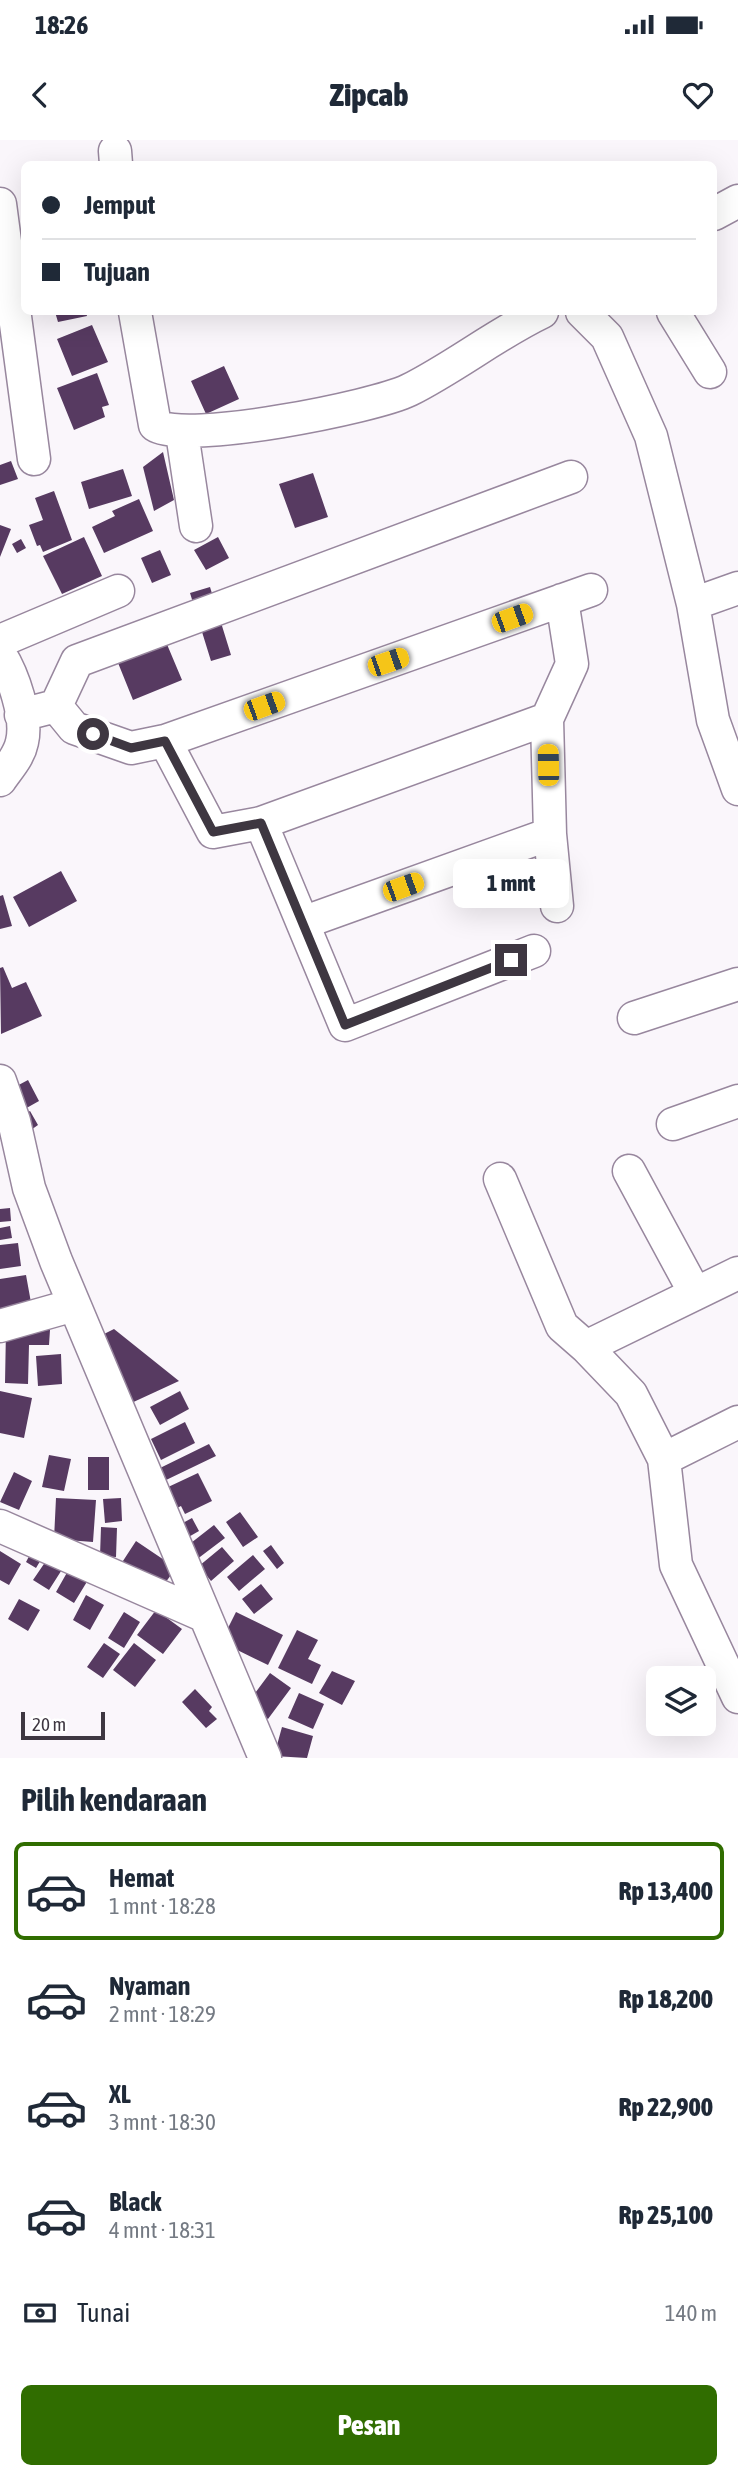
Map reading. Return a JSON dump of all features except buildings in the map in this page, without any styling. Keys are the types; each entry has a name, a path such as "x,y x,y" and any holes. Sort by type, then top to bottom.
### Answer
{"street":[{"path":"717,212 738,201"},
{"path":"0,204 11,257 34,459"},
{"path":"136,315 155,425 181,433 342,411 408,391 537,315"},
{"path":"585,315 607,337 651,436 693,604 725,715 738,789"},
{"path":"675,315 710,372"},
{"path":"181,433 196,526"},
{"path":"21,715 55,706 77,662 571,477"},
{"path":"693,604 738,588"},
{"path":"55,706 75,727 131,748 165,741 591,590"},
{"path":"0,641 118,591"},
{"path":"556,906 550,834 547,719 572,664 562,600"},
{"path":"0,654 7,665 21,715 22,742 17,755 0,780"},
{"path":"165,741 213,832 261,823 547,719"},
{"path":"261,823 305,922 345,1025 534,951"},
{"path":"305,922 550,834"},
{"path":"634,1018 738,984"},
{"path":"0,1082 7,1123 29,1188 265,1758"},
{"path":"673,1124 738,1101"},
{"path":"629,1171 695,1293"},
{"path":"500,1179 562,1326 631,1394 664,1459 676,1565 738,1697"},
{"path":"586,1348 738,1273"},
{"path":"0,1326 75,1304"},
{"path":"664,1459 738,1422"},
{"path":"0,1526 205,1616"}],"route":[{"path":"93,734 131,748 165,741 213,832 261,823 305,922 345,1025 511,960"}]}
